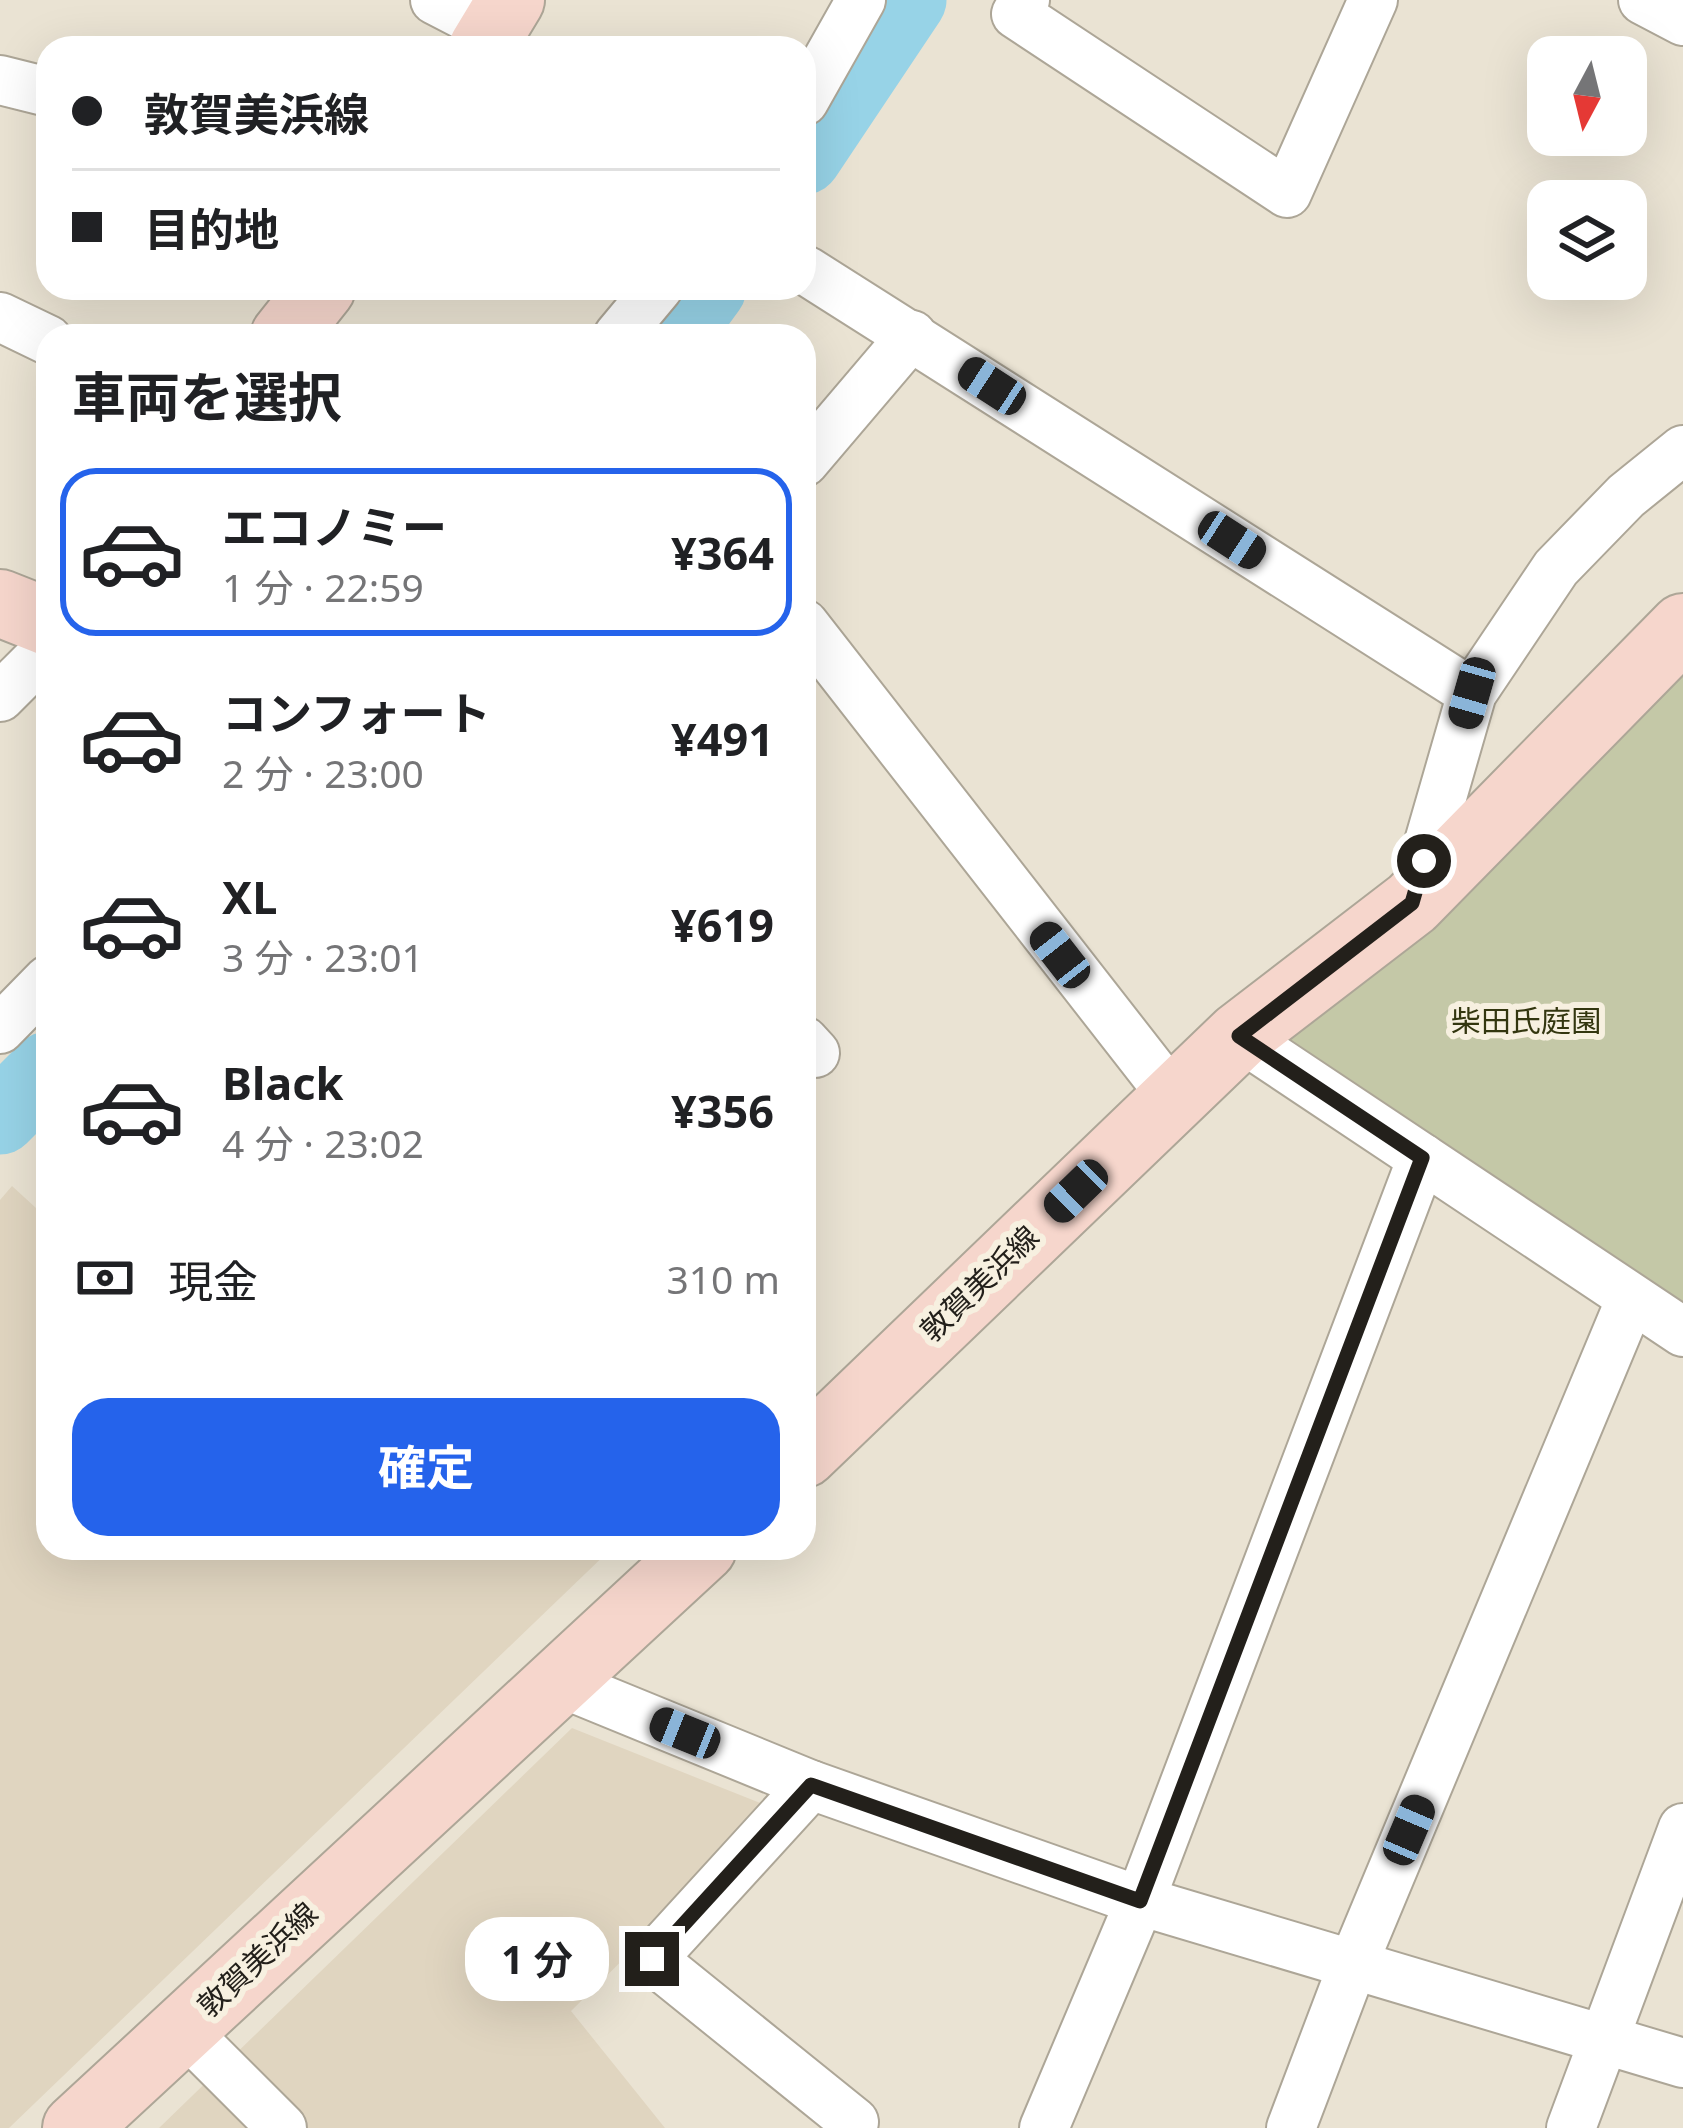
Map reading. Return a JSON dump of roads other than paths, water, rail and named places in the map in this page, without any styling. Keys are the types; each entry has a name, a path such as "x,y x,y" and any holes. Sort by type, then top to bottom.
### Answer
{"main road":[{"path":"294,324 312,300"},
{"path":"0,604 36,618"},
{"name":"敦賀美浜線","path":"816,1433 1239,1036 1412,903 1683,626"},
{"name":"敦賀美浜線","path":"76,2128 690,1560"}],"street":[{"path":"435,0 495,26"},
{"path":"816,80 861,0"},
{"path":"1025,0 1016,14 1287,193 1372,0"},
{"path":"1643,0 1683,21"},
{"path":"0,80 36,89"},
{"path":"816,276 1472,693"},
{"path":"628,324 648,300"},
{"path":"0,317 36,334"},
{"path":"816,448 912,335"},
{"path":"1412,903 1472,693 1556,568 1626,496 1683,450"},
{"path":"0,697 36,661"},
{"path":"819,680 1173,1097"},
{"path":"0,1029 36,992"},
{"path":"1239,1036 1630,1301 1683,1332"},
{"path":"1044,2128 1140,1901 1422,1158"},
{"path":"1291,2128 1354,1963 1630,1301"},
{"path":"559,1682 811,1785 1140,1901 1683,2063"},
{"path":"811,1785 652,1959 854,2122"},
{"path":"1570,2128 1683,1828"},
{"path":"183,2029 282,2128"}],"waterway":[{"path":"816,139 909,0"},
{"path":"683,324 700,300"},
{"path":"0,1117 36,1081"}],"park label":[{"name":"柴田氏庭園","path":"1526,1022"}]}
